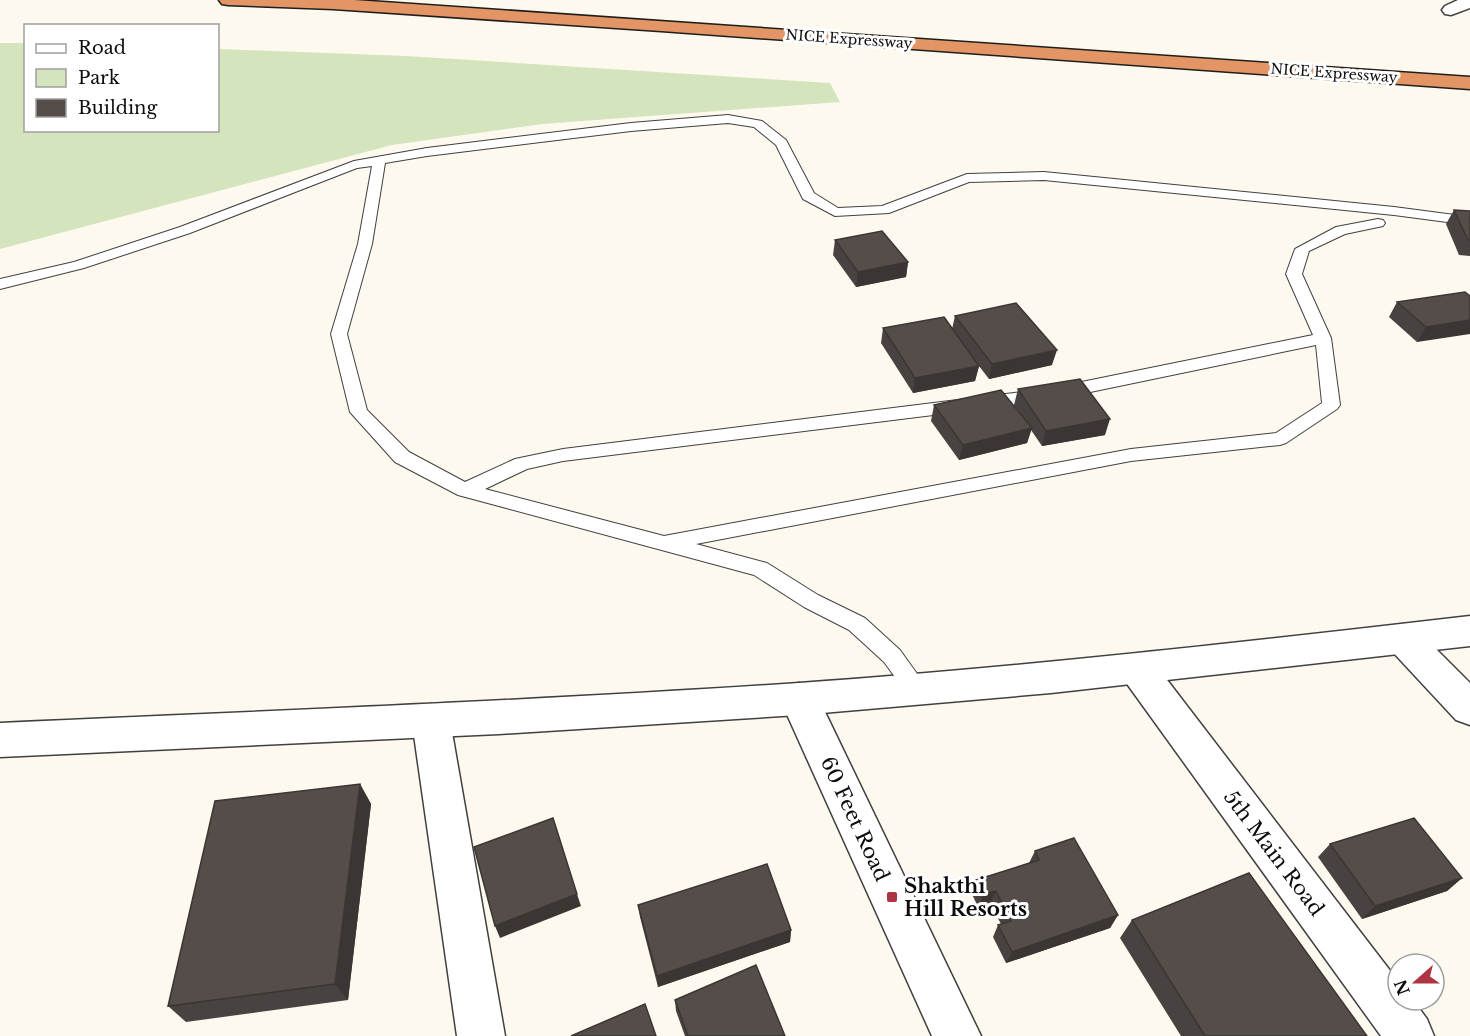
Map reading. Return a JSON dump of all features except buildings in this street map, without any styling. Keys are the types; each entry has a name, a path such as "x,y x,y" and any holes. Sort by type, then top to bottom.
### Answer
{"highway":[{"name":"NICE Expressway","path":"228,0 333,4 661,25 1470,83"},
{"name":"NICE Expressway","path":"519,0 1223,47"}],"street":[{"path":"1451,9 1470,1"},
{"path":"0,740 431,721 799,699 1138,670 1470,631"},
{"path":"1402,639 1470,708"},
{"name":"5th Main Road","path":"1138,670 1410,1036"},
{"name":"60 Feet Road","path":"799,699 957,1036"},
{"path":"431,721 481,1036"}],"lane":[{"path":"0,284 79,265 185,230 354,165 631,127 728,119 758,124 781,143 808,196 835,212 884,210 967,178 1044,176 1394,211 1470,221"},
{"path":"379,160 365,244 339,334 358,412 402,457 465,490 760,569 811,601 857,624 892,656 917,689"},
{"path":"663,543 1131,455 1280,439 1331,405 1323,338 1294,273 1302,249 1341,230 1378,223"},
{"path":"465,490 522,464 563,455 1047,395 1323,338"}],"green space":[{"path":"0,43 24,43 24,132 219,132 219,49 406,56 830,83 840,102 542,124 392,145 0,249"}],"place":[{"name":"Shakthi Hill Resorts","path":"892,897"}]}
